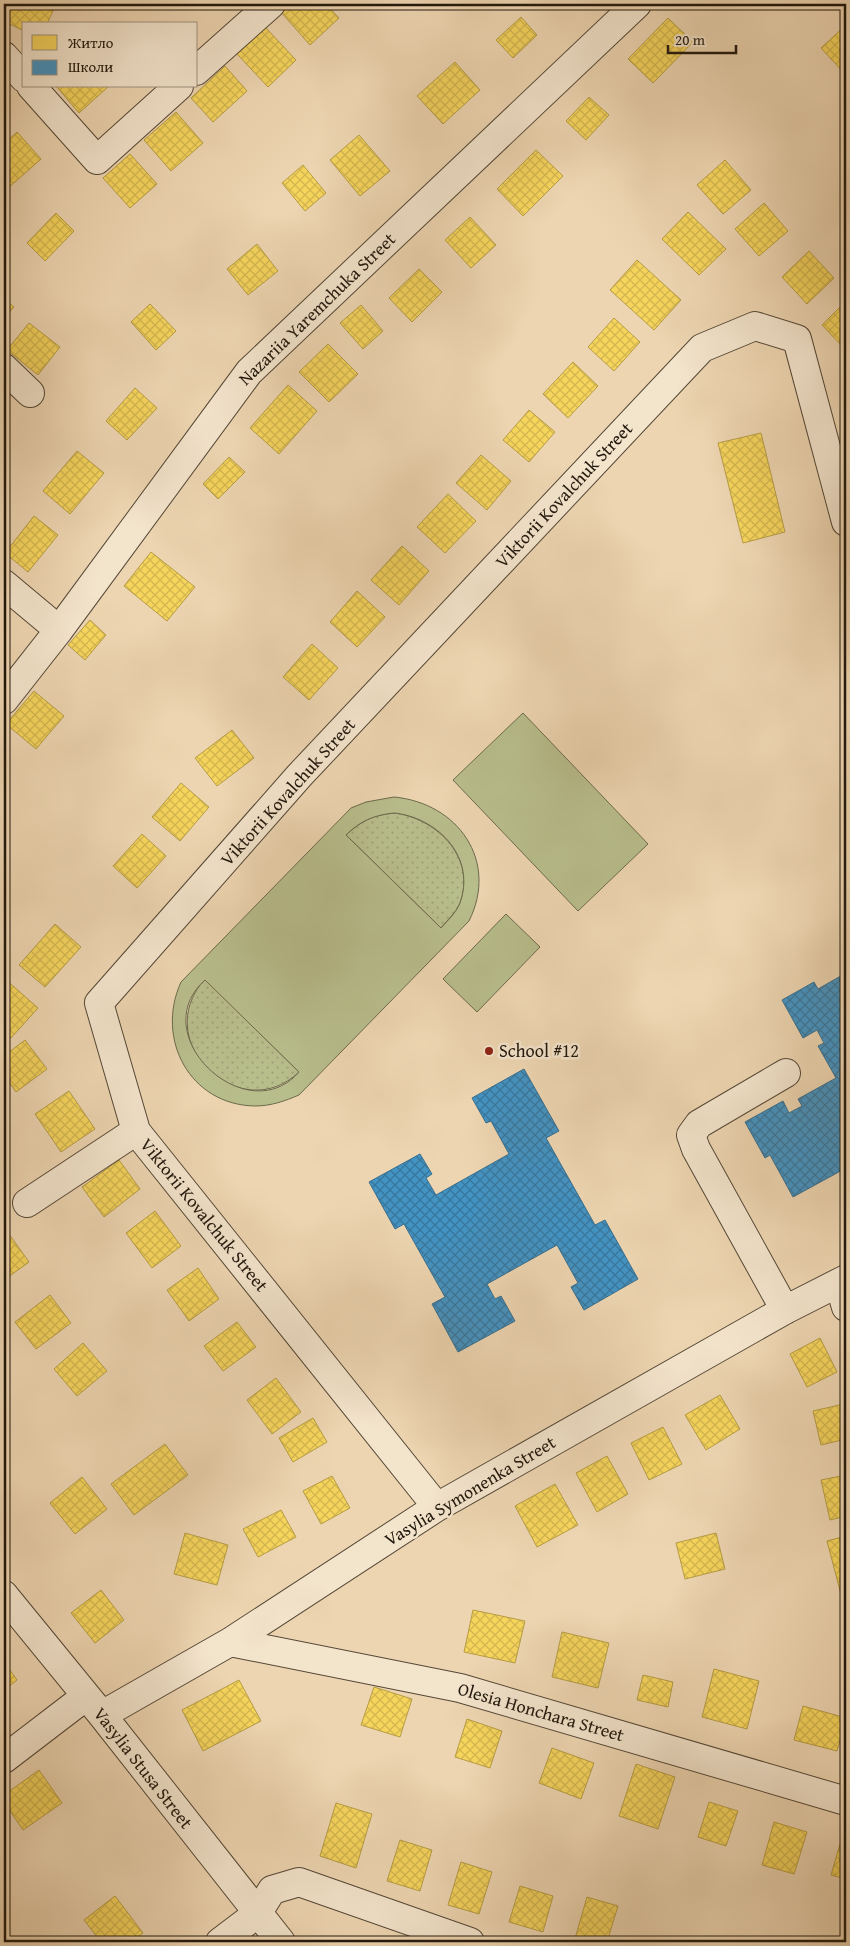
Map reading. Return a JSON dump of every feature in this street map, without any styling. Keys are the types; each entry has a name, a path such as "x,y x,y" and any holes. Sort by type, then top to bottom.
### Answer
{"street":[{"path":"198,69 271,4"},
{"name":"Nazariia Yaremchuka Street","path":"4,700 59,630 249,372 637,4"},
{"path":"4,56 22,76"},
{"path":"33,88 97,160 177,88"},
{"name":"Viktorii Kovalchuk Street","path":"438,1507 136,1131 99,1003 300,776 702,348 755,326 797,339 839,463 846,522"},
{"path":"4,368 30,393"},
{"path":"4,584 59,630"},
{"path":"785,1310 696,1149 692,1135 698,1124 786,1073"},
{"path":"27,1203 136,1131"},
{"name":"Vasylia Symonenka Street","path":"4,1759 94,1706 230,1642 438,1507 785,1310 844,1290"},
{"name":"Vasylia Stusa Street","path":"4,1595 280,1942"},
{"name":"Olesia Honchara Street","path":"230,1642 460,1688 846,1801"},
{"path":"220,1942 257,1914 272,1890 299,1882 470,1942"}],"green space":[{"path":"523,713 648,844 578,911 453,780"},
{"path":"394,797 417,802 437,810 454,823 467,839 475,857 479,877 477,899 469,921 299,1095 278,1103 255,1106 232,1103 212,1094 196,1081 184,1065 176,1046 172,1025 174,1004 181,982 351,808 366,802","holes":["394,813 409,816 437,830 457,853 464,883 461,900 460,904 441,928 346,835 368,819","205,980 299,1072 277,1088 254,1091 230,1084 209,1069 194,1049 186,1026 189,1002"]},
{"path":"394,813 424,822 437,831 457,854 462,868 464,884 461,900 455,911 441,928 346,835 368,819"},
{"path":"506,914 540,947 477,1012 443,979"},
{"path":"205,979 299,1072 276,1087 252,1090 229,1084 209,1070 194,1051 187,1028 190,1003"}],"building: Житло":[{"path":"5,4 56,4 48,22 22,22 22,30 4,21"},
{"path":"288,4 326,4 339,18 310,45 280,11"},
{"path":"521,17 537,35 513,58 496,40"},
{"path":"668,18 693,42 653,83 628,59"},
{"path":"265,27 296,60 268,87 237,54"},
{"path":"846,27 846,75 821,48"},
{"path":"455,62 480,90 443,124 417,96"},
{"path":"225,66 247,91 213,122 191,98"},
{"path":"58,88 107,88 79,113"},
{"path":"589,97 609,115 586,140 566,121"},
{"path":"176,112 203,143 171,171 144,140"},
{"path":"17,132 41,159 7,189 4,185 4,144"},
{"path":"359,135 390,171 360,196 330,160"},
{"path":"536,150 563,176 523,216 497,189"},
{"path":"130,154 157,184 130,208 103,178"},
{"path":"725,160 751,190 723,214 697,185"},
{"path":"303,165 326,193 305,211 282,183"},
{"path":"764,203 788,231 759,256 735,229"},
{"path":"688,212 726,249 699,275 662,239"},
{"path":"56,213 74,231 45,261 27,243"},
{"path":"470,217 496,245 471,268 445,240"},
{"path":"257,244 278,271 248,295 227,269"},
{"path":"809,251 834,278 807,304 782,277"},
{"path":"637,260 681,300 654,330 610,290"},
{"path":"419,269 442,292 412,322 389,298"},
{"path":"4,299 14,307 4,318"},
{"path":"846,301 846,346 844,348 822,325"},
{"path":"150,304 176,331 156,350 131,322"},
{"path":"361,305 383,331 363,349 340,323"},
{"path":"614,318 640,342 614,371 588,347"},
{"path":"29,323 60,347 38,375 7,350"},
{"path":"328,344 358,374 329,402 299,372"},
{"path":"573,362 598,386 568,418 543,394"},
{"path":"288,385 317,411 279,454 250,428"},
{"path":"135,388 157,408 127,440 106,421"},
{"path":"529,410 555,432 529,462 503,440"},
{"path":"761,433 785,532 743,543 718,443"},
{"path":"77,451 104,473 70,514 43,491"},
{"path":"481,455 511,481 487,510 456,483"},
{"path":"229,457 245,472 218,499 203,484"},
{"path":"448,494 476,521 445,553 417,527"},
{"path":"34,516 58,535 28,572 5,553"},
{"path":"402,546 429,571 399,605 371,580"},
{"path":"151,552 195,587 167,621 124,586"},
{"path":"357,591 385,617 357,647 330,622"},
{"path":"90,620 106,635 85,660 68,645"},
{"path":"312,644 338,668 309,700 283,677"},
{"path":"34,691 64,716 36,749 6,724"},
{"path":"232,730 254,758 217,786 195,758"},
{"path":"181,783 209,807 180,841 152,817"},
{"path":"142,834 166,856 137,888 113,866"},
{"path":"55,924 81,947 45,987 19,965"},
{"path":"4,978 38,1008 11,1038 4,1032"},
{"path":"25,1040 47,1069 16,1092 4,1074 4,1056"},
{"path":"69,1091 95,1129 61,1152 35,1114"},
{"path":"119,1160 140,1189 104,1217 82,1187"},
{"path":"155,1211 181,1246 152,1268 126,1233"},
{"path":"9,1234 29,1262 4,1280 4,1238"},
{"path":"198,1268 219,1299 189,1321 167,1290"},
{"path":"50,1295 71,1323 36,1349 15,1322"},
{"path":"237,1322 256,1347 223,1371 204,1346"},
{"path":"820,1338 837,1372 807,1387 790,1354"},
{"path":"83,1343 107,1371 77,1396 54,1369"},
{"path":"276,1378 301,1412 272,1434 247,1400"},
{"path":"720,1395 740,1429 706,1450 685,1415"},
{"path":"844,1404 846,1439 821,1445 813,1411"},
{"path":"313,1418 327,1442 293,1462 279,1438"},
{"path":"663,1427 682,1464 649,1480 631,1443"},
{"path":"165,1444 188,1475 134,1515 111,1484"},
{"path":"607,1456 628,1494 597,1512 576,1473"},
{"path":"846,1475 846,1516 830,1520 821,1480"},
{"path":"332,1476 350,1508 321,1524 303,1491"},
{"path":"82,1477 107,1509 75,1534 50,1503"},
{"path":"555,1484 578,1525 537,1547 515,1506"},
{"path":"281,1510 296,1537 258,1557 243,1529"},
{"path":"185,1533 228,1545 217,1585 174,1574"},
{"path":"716,1533 725,1569 685,1579 676,1543"},
{"path":"846,1536 846,1597 842,1598 827,1541"},
{"path":"101,1590 124,1620 95,1643 71,1613"},
{"path":"473,1610 525,1621 515,1663 464,1652"},
{"path":"562,1632 609,1643 598,1688 552,1677"},
{"path":"4,1662 17,1680 4,1690"},
{"path":"714,1669 759,1681 747,1729 702,1717"},
{"path":"643,1675 673,1682 668,1707 637,1700"},
{"path":"239,1680 261,1721 203,1751 182,1710"},
{"path":"374,1687 412,1699 400,1737 361,1725"},
{"path":"803,1706 846,1718 837,1751 794,1740"},
{"path":"467,1719 502,1731 490,1768 455,1757"},
{"path":"552,1748 594,1763 581,1799 539,1783"},
{"path":"636,1764 675,1777 658,1829 619,1816"},
{"path":"39,1770 62,1803 23,1830 4,1802 4,1795"},
{"path":"709,1802 738,1811 726,1846 698,1837"},
{"path":"336,1803 372,1814 356,1868 320,1856"},
{"path":"774,1822 807,1832 794,1874 762,1865"},
{"path":"400,1840 432,1850 420,1891 387,1881"},
{"path":"840,1844 846,1846 846,1879 831,1875"},
{"path":"461,1862 492,1872 479,1914 448,1905"},
{"path":"520,1886 553,1896 543,1932 509,1922"},
{"path":"115,1896 143,1933 131,1942 101,1942 84,1920"},
{"path":"587,1897 618,1906 607,1942 574,1942"}],"building: Школи":[{"path":"846,973 846,1168 793,1197 770,1155 765,1158 745,1122 783,1101 789,1113 802,1106 798,1099 836,1078 818,1046 824,1043 817,1030 803,1038 782,1000 814,982 818,989"},
{"path":"524,1069 559,1131 546,1138 595,1225 605,1220 638,1279 584,1310 571,1287 578,1283 557,1245 487,1284 495,1299 501,1296 515,1321 458,1352 432,1304 445,1297 404,1224 395,1229 369,1182 420,1154 432,1174 426,1178 436,1195 509,1154 491,1121 486,1123 472,1098"}],"place":[{"name":"School #12","path":"489,1051"}]}
